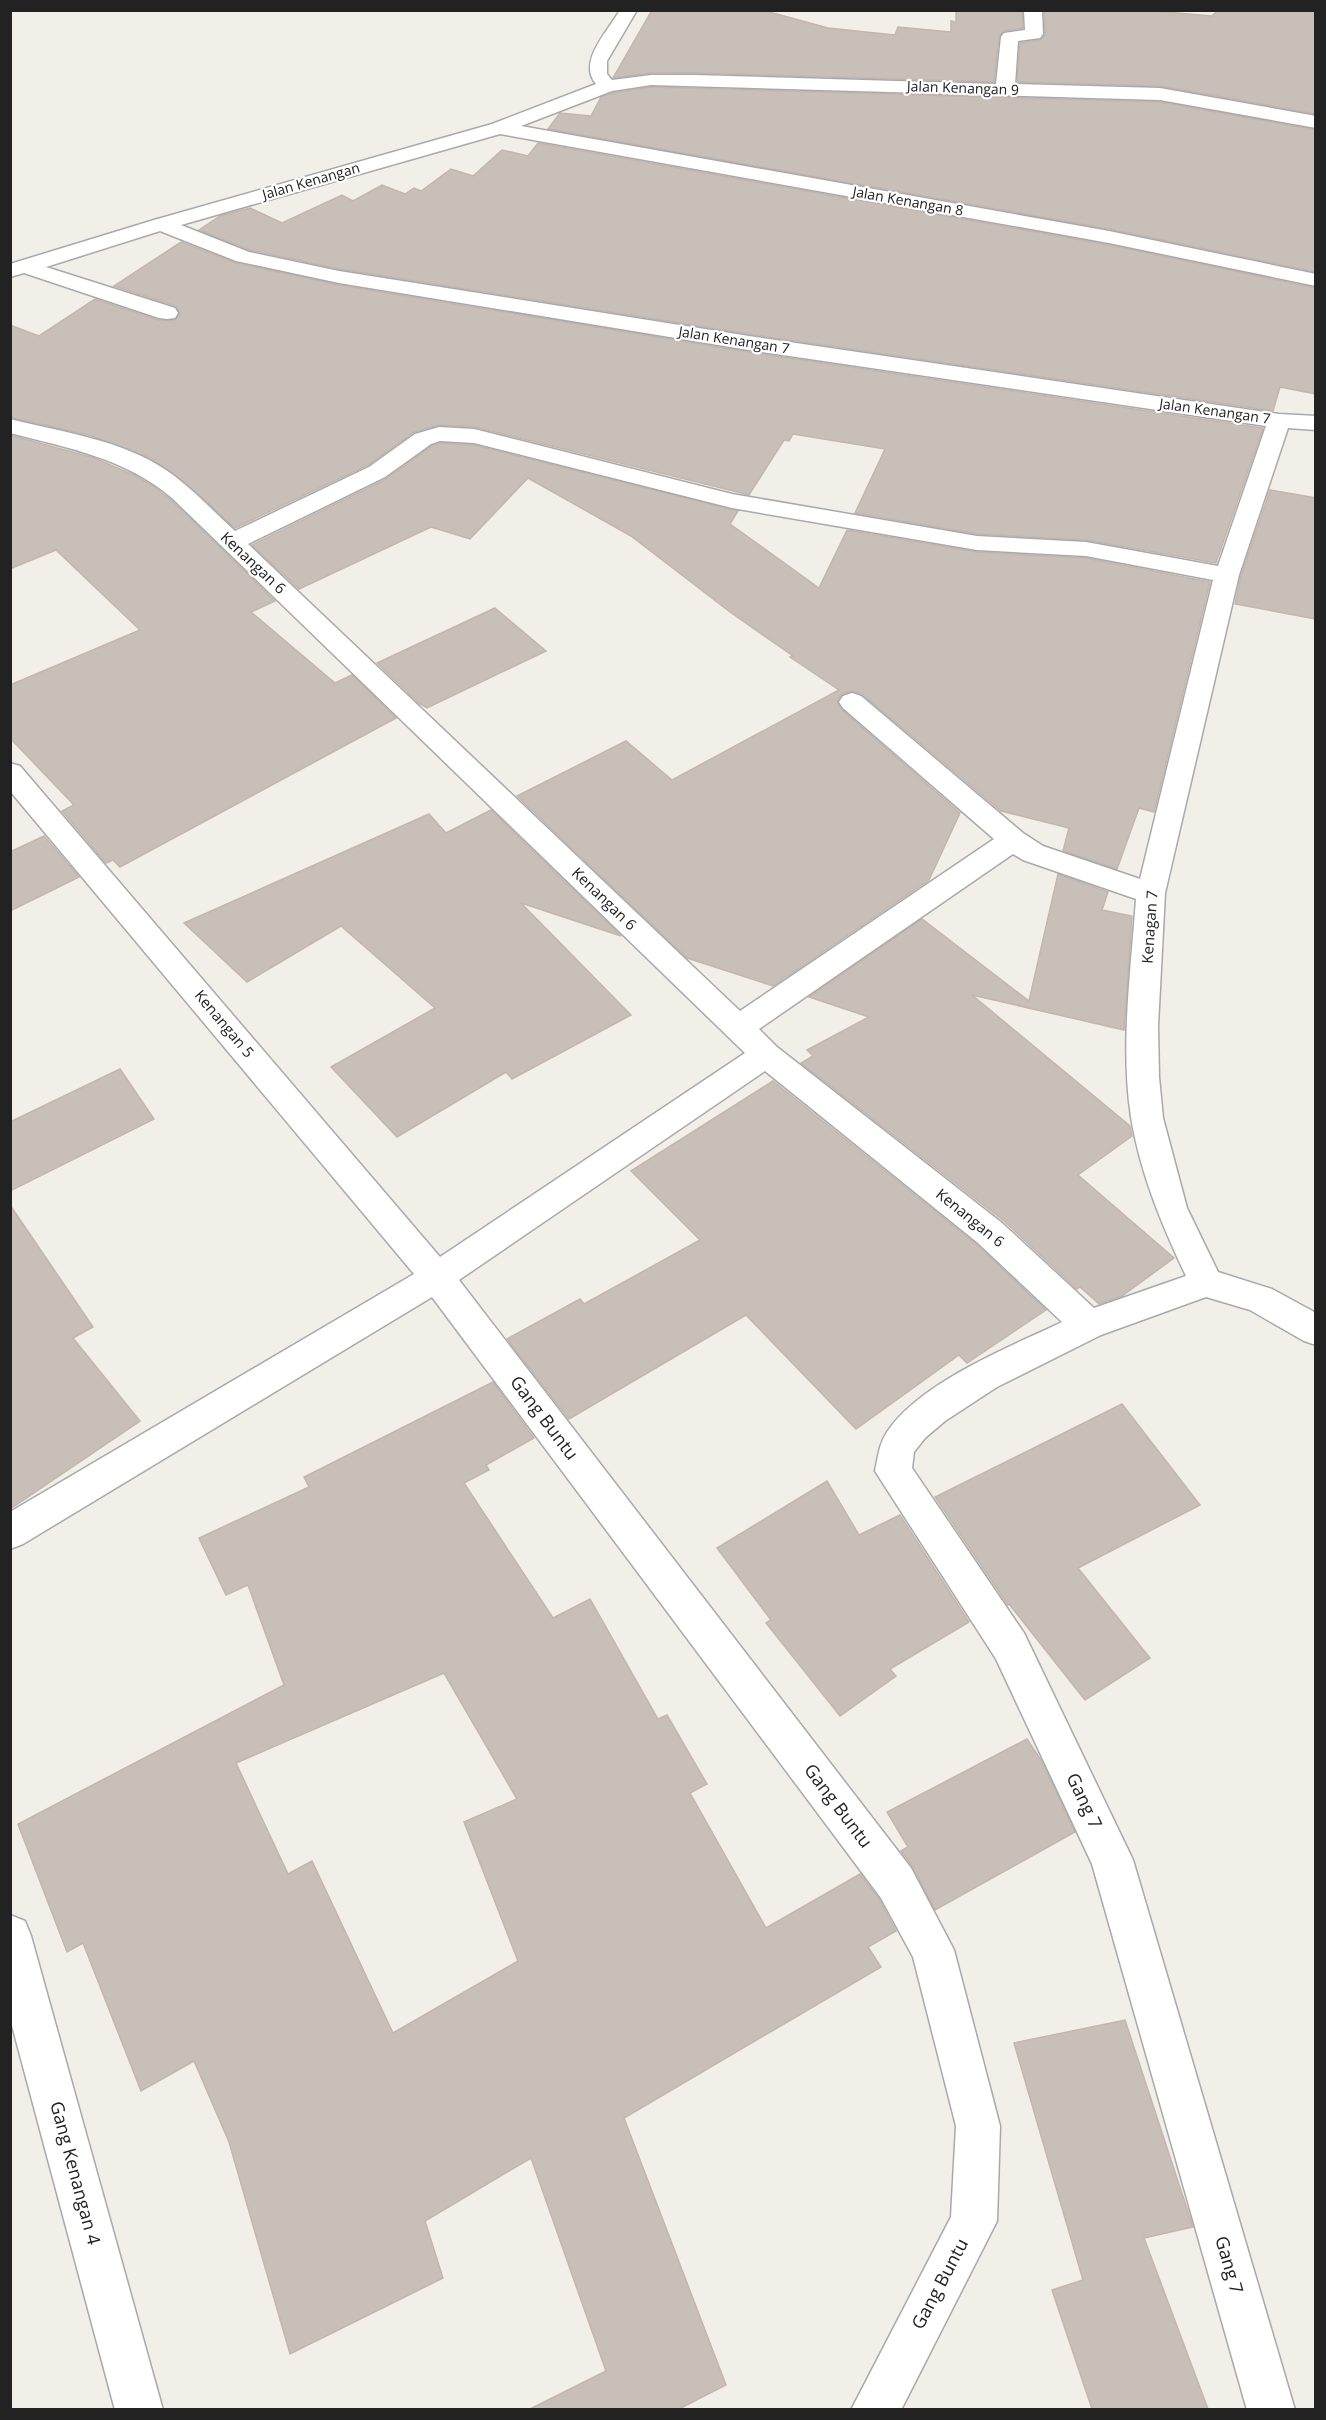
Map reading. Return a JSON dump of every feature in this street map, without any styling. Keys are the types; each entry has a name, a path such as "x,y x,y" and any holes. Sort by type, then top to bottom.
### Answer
{"street":[{"path":"608,86 598,75 598,62 629,10"},
{"path":"1005,90 1010,39 1012,36 1034,34 1033,10"},
{"name":"Jalan Kenangan 9","path":"608,86 651,80 1160,94 1316,122"},
{"name":"Jalan Kenangan","path":"18,269 161,224 499,128 608,86"},
{"name":"Jalan Kenangan 8","path":"499,128 1109,237 1316,280"},
{"name":"Jalan Kenangan 7","path":"161,224 243,257 339,277 760,345 1280,421 1316,423"},
{"path":"18,269 167,314"},
{"name":"Kenagan 7","path":"1206,1283 1171,1208 1147,1119 1143,1077 1143,1026 1151,893 1227,575 1280,421"},
{"name":"Kenangan 6","path":"10,426 121,457 146,467 161,477 232,542 766,1055 990,1233 1089,1325"},
{"path":"232,542 377,472 423,439 439,434 474,436 732,501 883,529 978,543 1086,549 1227,575"},
{"path":"852,702 1013,840 1033,853 1151,893"},
{"name":"Kenangan 5","path":"10,772 437,1277"},
{"path":"738,1028 1013,840"},
{"path":"10,1532 437,1277 766,1055"},
{"name":"Gang Buntu","path":"437,1277 896,1883 933,1950 978,2126 974,2221 875,2409"},
{"path":"1089,1325 1206,1283 1260,1299 1316,1331"},
{"name":"Gang 7","path":"1089,1325 992,1373 922,1416 899,1445 893,1471 1010,1646 1112,1860 1271,2409"},
{"name":"Gang Kenangan 4","path":"10,1936 139,2409"}],"building":[{"path":"652,10 762,10 828,28 895,35 898,27 951,32 951,21 956,22 956,10 1022,10 1023,28 1004,31 999,36 994,82 695,73 651,73 613,78"},
{"path":"1044,10 1142,10 1212,16 1218,10 1316,10 1316,114 1160,86 1017,82 1020,43 1040,40 1045,35"},
{"path":"651,87 1160,102 1316,130 1316,272 1109,229 548,129 560,113 591,116 601,97"},
{"path":"538,143 1109,245 1316,288 1316,394 1280,387 1273,411 749,334 339,269 250,250 199,230 220,216 250,208 282,223 342,195 353,201 382,185 405,194 414,188 421,191 451,169 473,176 502,150 528,156"},
{"path":"181,242 236,263 339,285 749,352 1263,428 1216,563 1086,540 977,534 855,513 885,449 793,434 789,441 784,440 749,495 475,427 438,425 414,432 368,465 235,528 186,483 150,458 92,436 10,417 10,325 39,336 95,299 158,320 175,320 180,314 176,306 114,286"},
{"path":"10,435 94,458 153,486 171,500 275,601 251,612 335,683 352,675 396,718 120,867 113,860 106,863 62,811 74,805 10,738 10,685 140,630 56,550 10,569"},
{"path":"440,443 474,445 738,511 730,524 819,588 847,530 977,552 1086,558 1210,582 1154,812 1139,808 1117,869 1063,851 1069,828 1001,811 862,694 851,691 842,694 837,701 841,709 960,813 929,880 773,986 687,958 517,796 626,741 672,780 839,690 790,657 793,656 730,612 631,536 528,478 470,539 431,527 299,589 252,545 386,479 432,446"},
{"path":"1270,490 1316,498 1316,619 1235,604 1241,576"},
{"path":"495,608 546,651 427,708 377,663"},
{"path":"491,810 621,936 521,903 631,1015 512,1079 506,1072 397,1137 331,1067 435,1008 341,926 247,982 184,923 429,814 446,833"},
{"path":"44,836 79,877 10,911 10,852"},
{"path":"1058,874 1108,892 1102,910 1132,916 1124,1030 972,995 1130,1126 1132,1136 1078,1175 1174,1258 1122,1296 1099,1304 1080,1287 1077,1289 1004,1221 801,1063 813,1056 807,1050 869,1017 809,997 922,919 1029,1001"},
{"path":"120,1069 154,1119 10,1191 10,1122"},
{"path":"773,1081 977,1245 1046,1310 967,1363 959,1355 856,1429 746,1315 569,1419 507,1339 580,1299 584,1304 700,1240 631,1171"},
{"path":"10,1205 93,1327 73,1338 140,1421 10,1509"},
{"path":"493,1382 534,1438 486,1465 489,1470 464,1483 553,1618 590,1599 658,1719 667,1715 707,1784 690,1793 766,1928 860,1874 879,1899 896,1931 868,1947 881,1967 624,2118 726,2385 679,2409 530,2409 606,2371 531,2158 425,2221 443,2278 290,2354 229,2142 194,2061 141,2091 83,1943 67,1952 18,1824 284,1685 248,1585 226,1595 199,1538 309,1487 304,1477","holes":["444,1673 517,1799 464,1822 518,1961 393,2033 312,1861 288,1874 236,1763"]},
{"path":"1122,1404 1200,1505 1078,1568 1150,1658 1085,1700 1008,1605 935,1497"},
{"path":"827,1481 859,1535 900,1515 969,1622 890,1669 896,1676 840,1716 766,1623 771,1620 717,1548"},
{"path":"1027,1739 1041,1760 1075,1832 935,1910 913,1867 901,1851 908,1847 887,1812"},
{"path":"1125,2020 1193,2227 1144,2238 1208,2409 1092,2409 1052,2290 1083,2280 1014,2043"}]}
